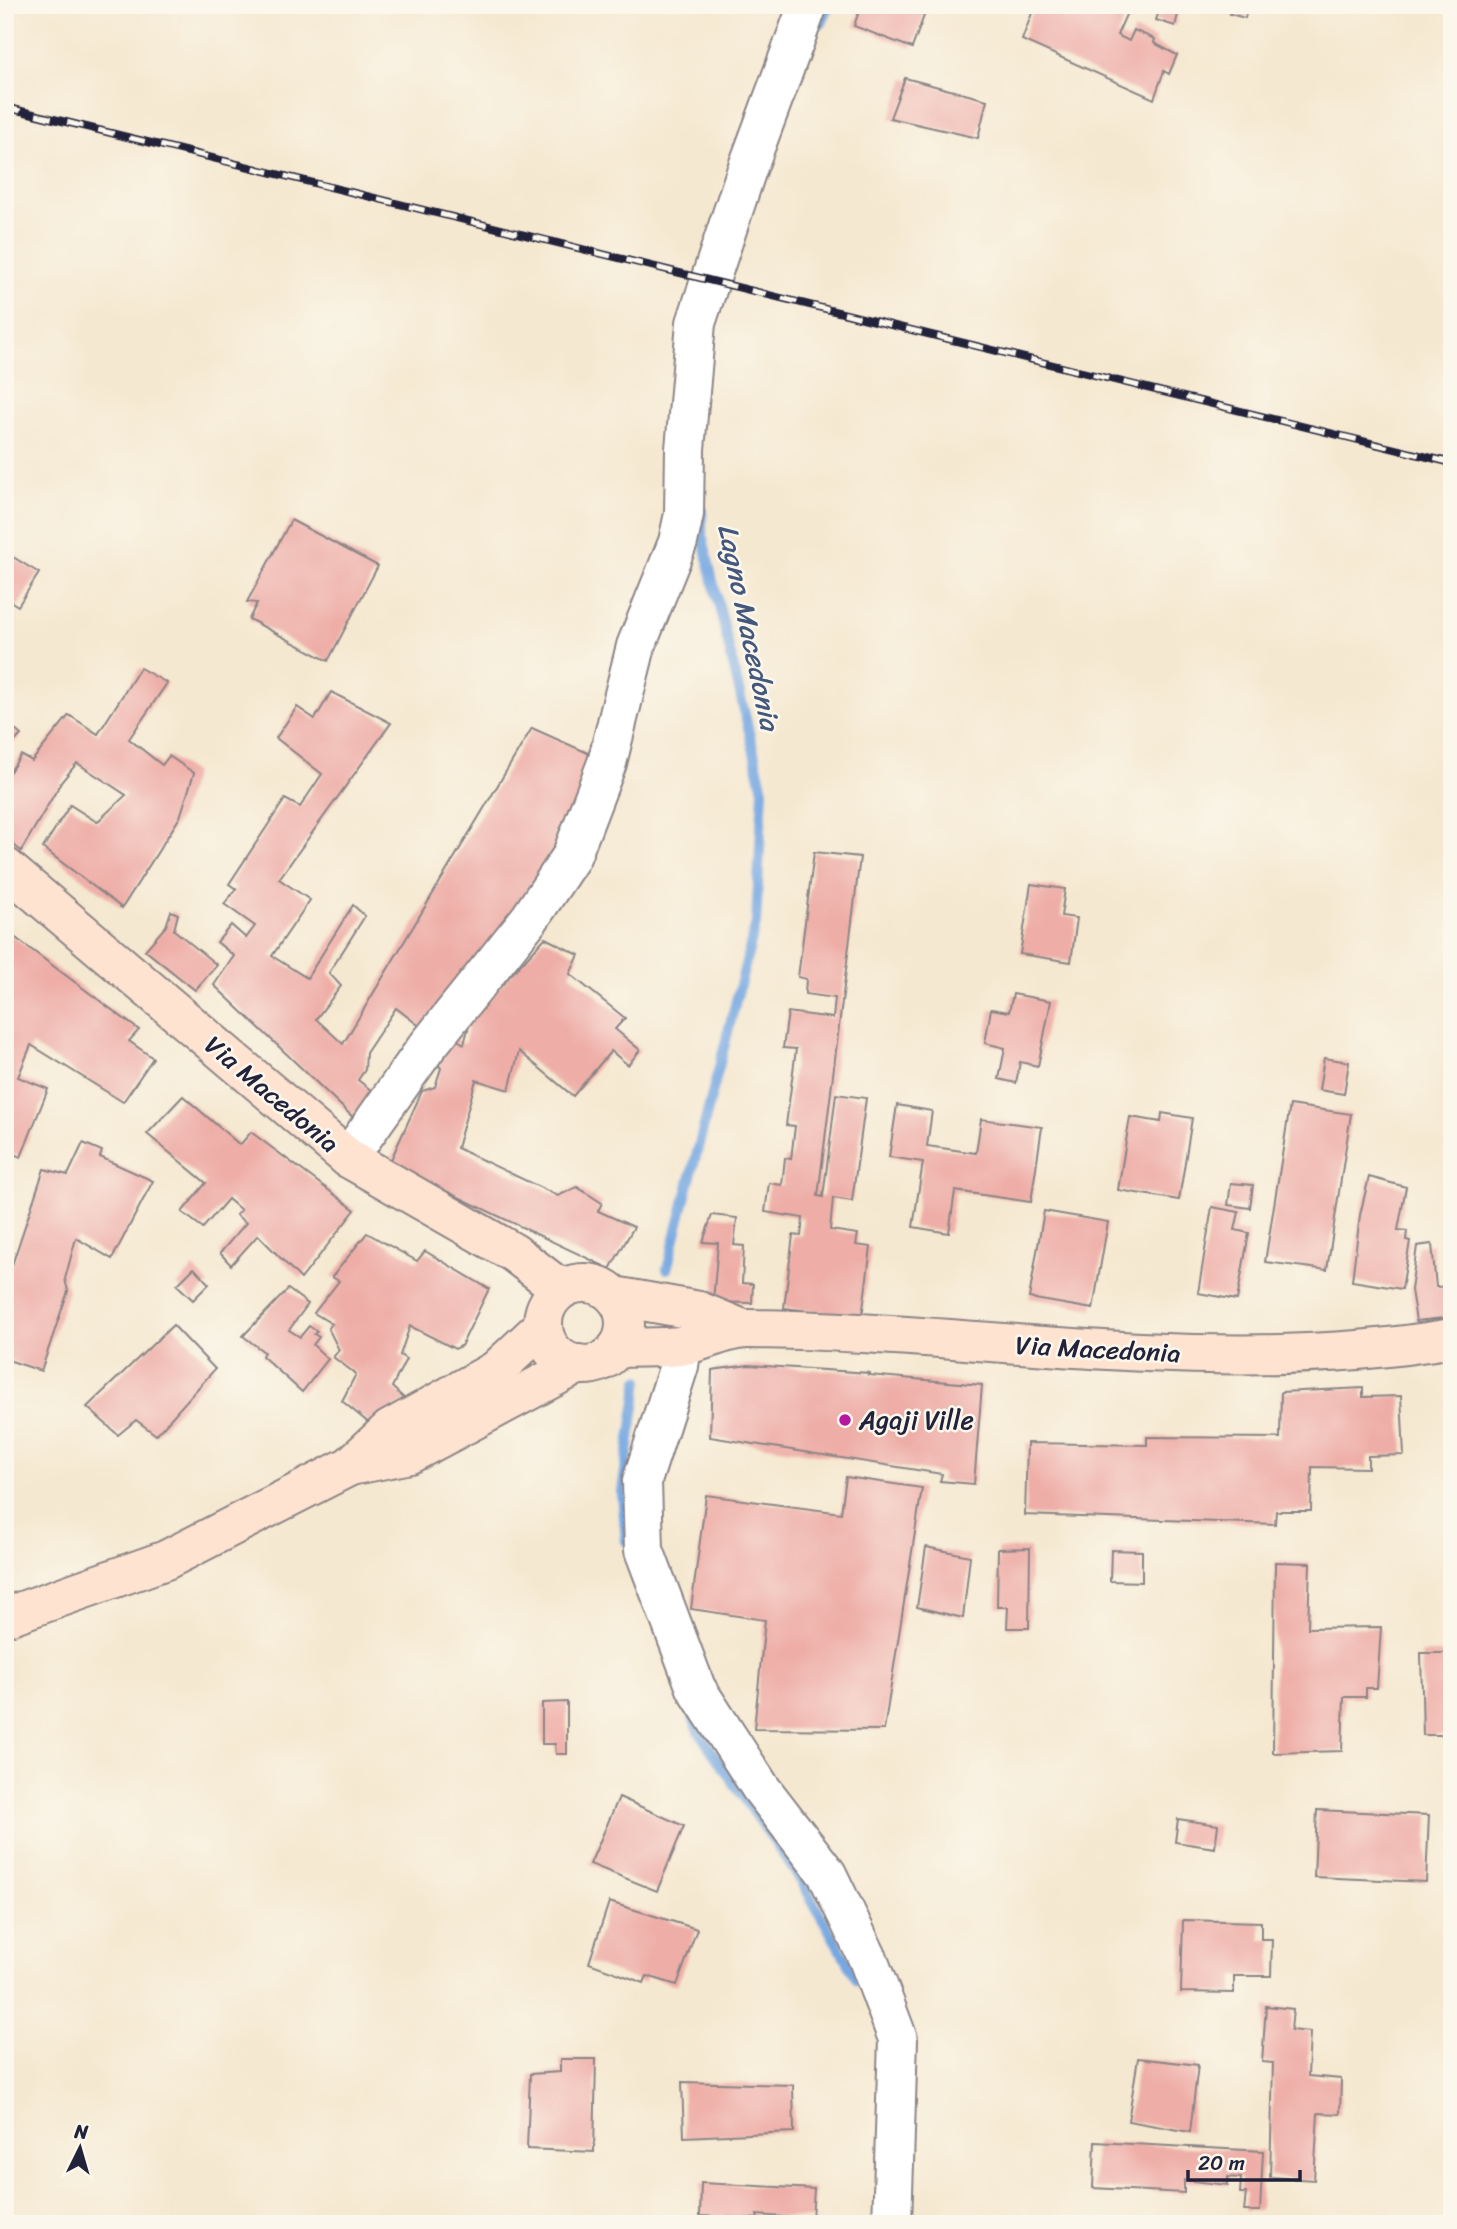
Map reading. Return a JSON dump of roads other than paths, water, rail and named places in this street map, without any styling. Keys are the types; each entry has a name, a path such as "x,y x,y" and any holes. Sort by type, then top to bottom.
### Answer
{"main road":[{"name":"Via Macedonia","path":"5,867 348,1158 514,1253 562,1289"},
{"path":"589,1283 614,1296 622,1308 625,1321 617,1348 594,1364 565,1361 554,1352 546,1340 543,1326 551,1299 562,1289 589,1283"},
{"name":"Via Macedonia","path":"614,1296 699,1311 743,1329"},
{"path":"5,1618 166,1560 350,1466 390,1429 496,1370 543,1326"},
{"name":"Via Macedonia","path":"617,1348 682,1346 743,1329 838,1332 1145,1354 1385,1350 1452,1338"},
{"path":"350,1466 410,1454 579,1364"}],"street":[{"path":"348,1158 426,1048 530,918 571,857 607,763 636,646 678,542 684,514 685,449 696,323 746,172 808,5"},
{"path":"682,1346 679,1366 642,1481 645,1549 696,1688 760,1787 827,1874 868,1959 894,2028 898,2039 892,2224"}],"waterway":[{"name":"Lagno Macedonia","path":"822,23 829,5"},
{"name":"Lagno Macedonia","path":"667,1269 756,923 763,790 702,535 702,510"},
{"path":"626,1541 622,1492 639,1380"},
{"path":"690,1710 698,1731 801,1881 858,1981"}],"railway":[{"path":"5,107 1452,463"}],"place":[{"name":"Agaji Ville","path":"845,1420"}]}
